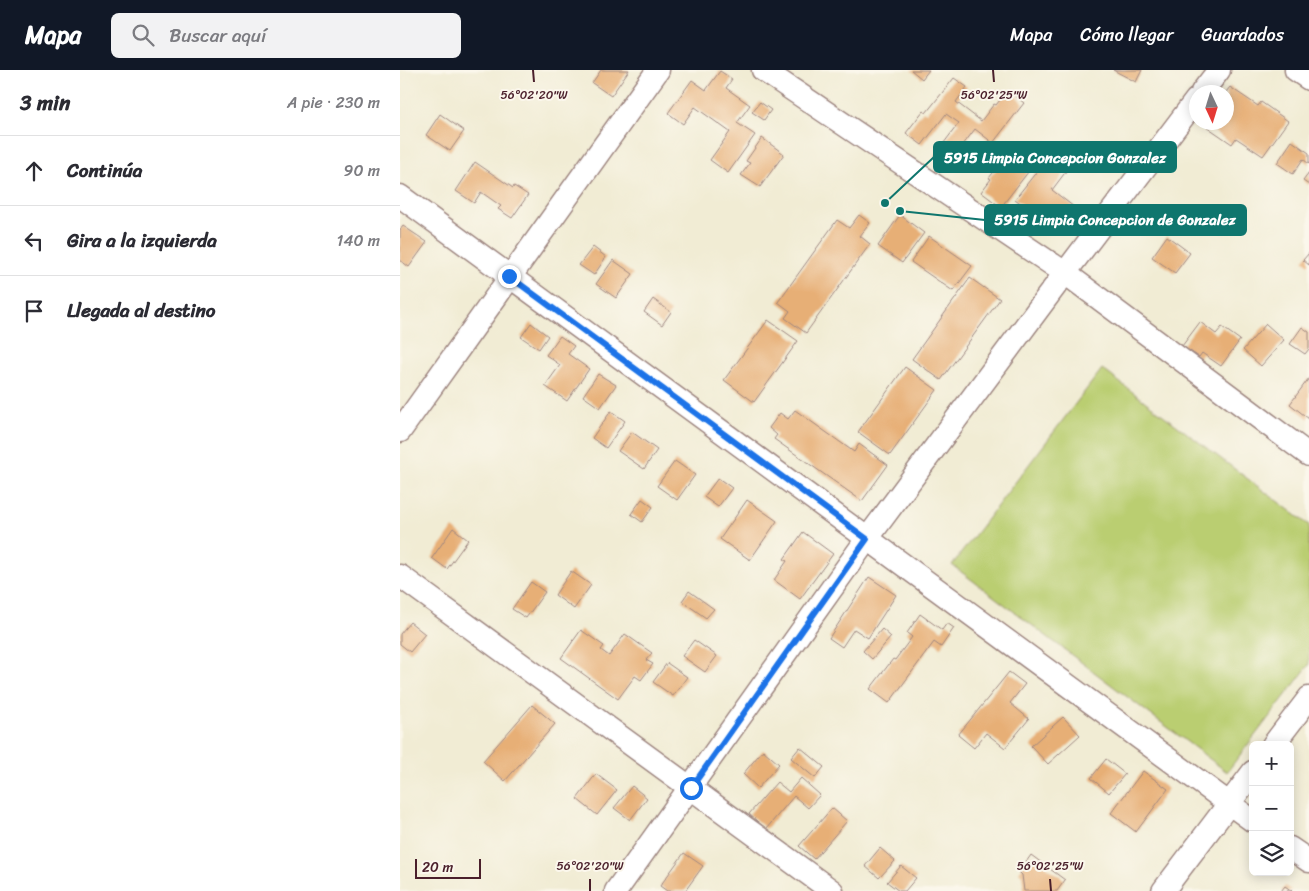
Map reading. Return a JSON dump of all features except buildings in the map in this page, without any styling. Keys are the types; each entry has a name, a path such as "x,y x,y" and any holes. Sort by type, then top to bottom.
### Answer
{"street":[{"path":"400,430 658,70"},
{"path":"763,70 1065,273 1309,454"},
{"path":"1208,85 1220,70"},
{"path":"1296,70 1309,79"},
{"path":"616,891 867,539 1189,109"},
{"path":"400,196 1249,818"},
{"path":"400,576 832,891"},
{"path":"1276,741 1309,698"},
{"path":"1163,891 1249,777"},
{"path":"1294,851 1309,861"}],"green space":[{"path":"1102,369 1309,525 1309,665 1227,772 952,565"}],"place":[{"name":"5915 Limpia Concepcion Gonzalez","path":"885,203"},
{"name":"5915 Limpia Concepcion de Gonzalez","path":"900,211"}],"route":[{"path":"509,276 867,539 691,788"}]}
